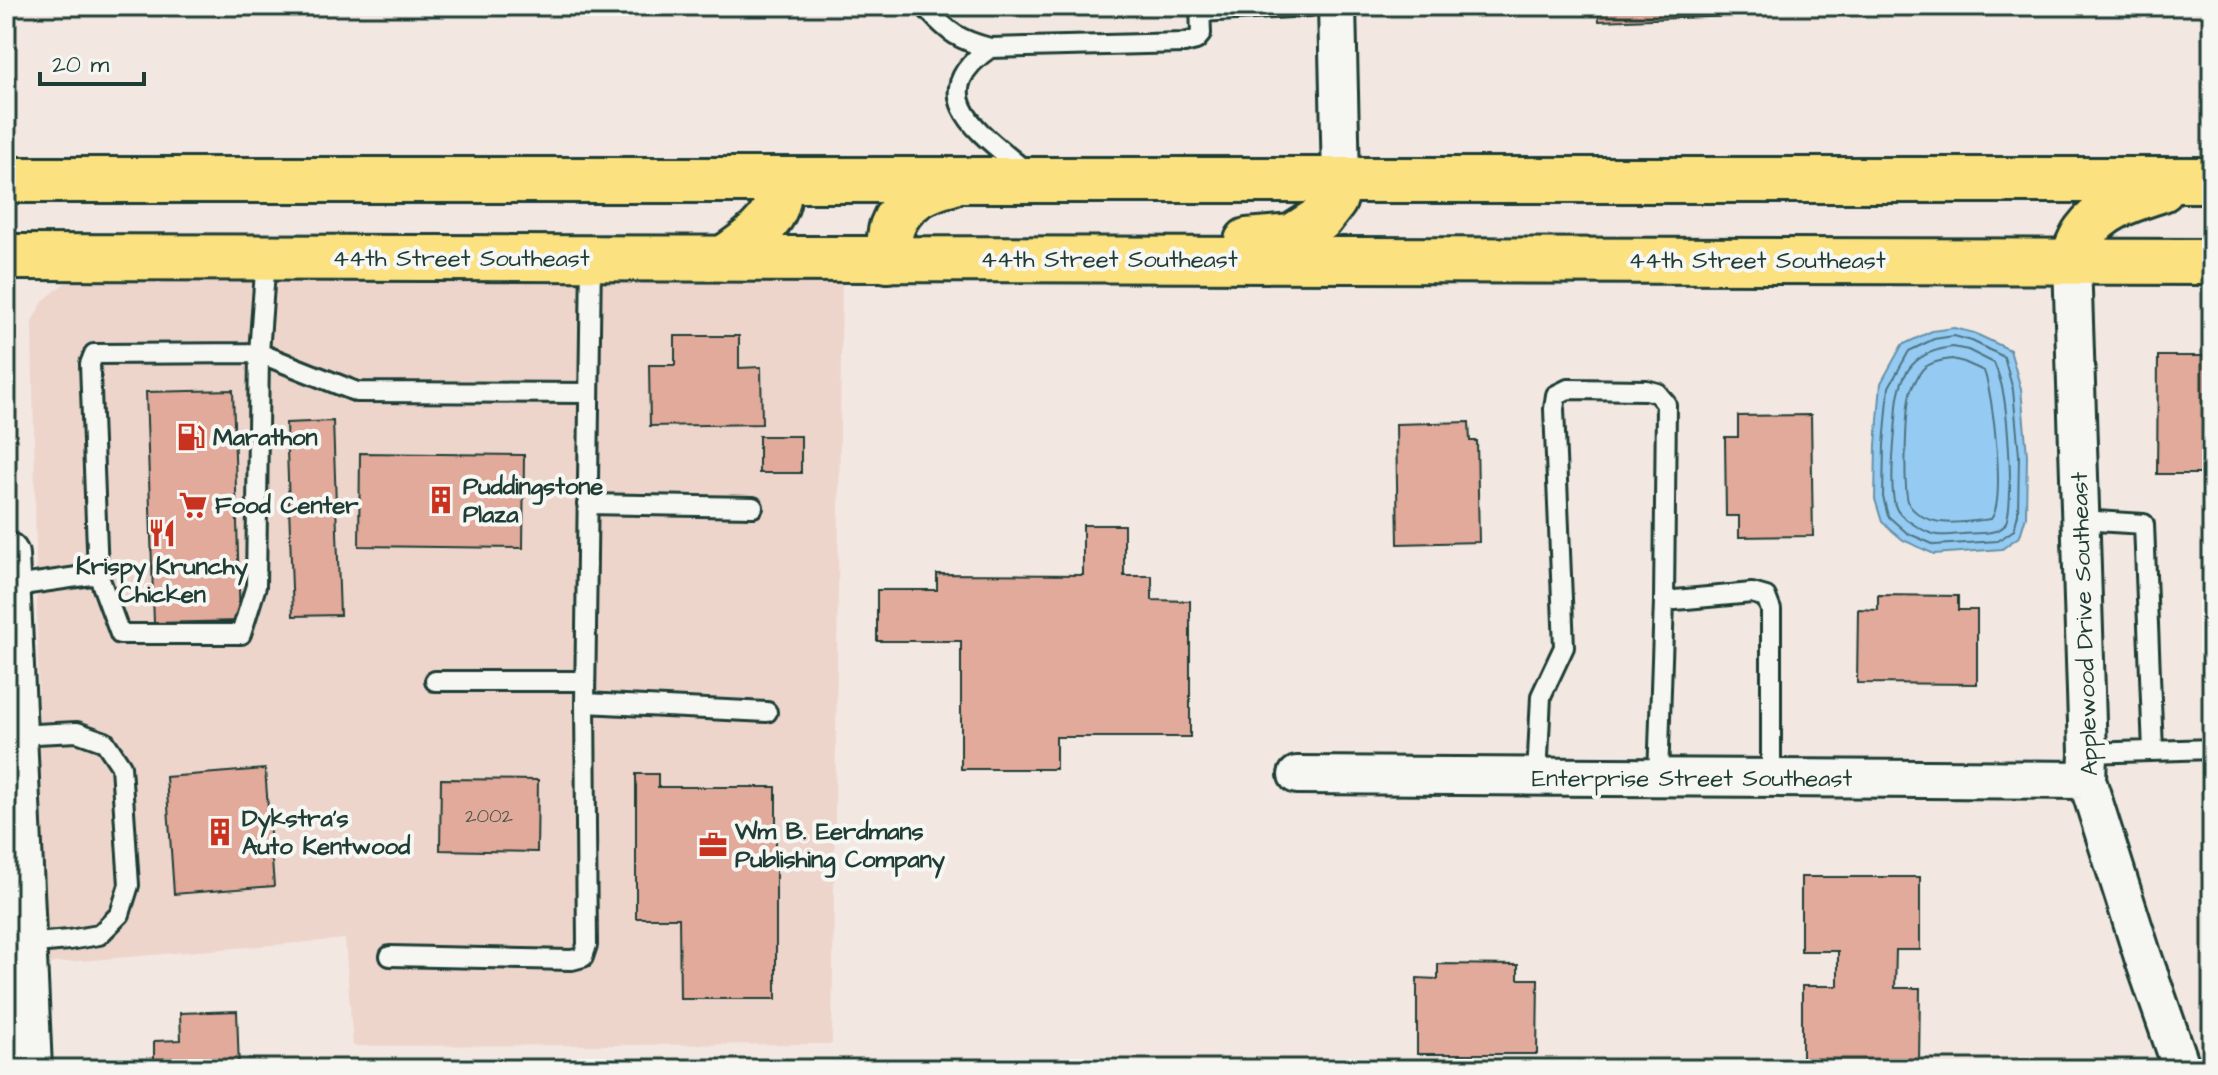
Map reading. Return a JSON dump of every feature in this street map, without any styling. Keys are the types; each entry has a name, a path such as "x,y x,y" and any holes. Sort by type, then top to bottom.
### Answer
{"main road":[{"path":"6,180 2201,180"},
{"path":"723,259 750,241 773,213 779,199 778,180"},
{"path":"888,260 892,228 906,204 928,189 965,180"},
{"path":"1046,258 1292,237 1320,219 1334,201 1341,180"},
{"path":"2072,261 2084,233 2102,213 2121,203 2201,180"},
{"name":"44th Street Southeast","path":"6,257 2212,262"}],"street":[{"path":"1337,6 1341,180"},
{"name":"Applewood Drive Southeast","path":"2072,261 2088,767 2143,957 2182,1069"},
{"path":"7,571 11,716 29,1069"},
{"name":"Enterprise Street Southeast","path":"1297,775 1771,778 2088,767"}],"lane":[{"path":"927,6 947,30 967,42 990,48 1184,43 1196,40 1201,34 1200,9 1310,6"},
{"path":"990,48 964,70 958,84 962,111 968,120 1035,180"},
{"path":"266,258 259,353 256,586 241,634 120,634 98,574 90,364 94,354 259,353 357,392 589,393"},
{"path":"390,956 572,960 583,957 587,945 585,681 591,258"},
{"path":"1537,777 1541,696 1564,647 1554,409 1556,395 1568,389 1646,390 1657,393 1666,404 1658,778"},
{"path":"587,504 753,507"},
{"path":"2080,520 2144,524 2153,751"},
{"path":"7,571 98,574"},
{"path":"1664,601 1752,593 1766,597 1771,610 1771,778"},
{"path":"435,681 585,681"},
{"path":"585,703 767,712"},
{"path":"11,716 105,742 121,766 129,885 120,914 99,935 24,944"},
{"path":"2088,767 2153,751 2212,749"}],"shaded area":[{"path":"842,276 832,1044 353,1046 345,939 43,964 32,321 44,300 65,283 85,278"}],"water":[{"path":"1954,328 1974,333 2010,350 2021,389 2027,455 2026,516 2020,536 2002,549 1934,554 1903,540 1882,522 1875,499 1881,383 1902,345 1932,331"}],"building":[{"path":"1598,6 1733,6 1733,16 1599,21"},
{"path":"675,336 739,336 739,368 761,367 762,424 650,426 649,365 675,365"},
{"path":"2158,356 2212,356 2212,474 2157,474"},
{"path":"233,390 240,621 154,623 146,392"},
{"path":"1811,415 1813,536 1739,537 1739,516 1726,516 1725,437 1738,437 1738,416"},
{"path":"333,421 340,615 293,616 286,423"},
{"path":"1469,422 1470,441 1477,441 1479,542 1398,544 1396,424"},
{"path":"759,436 801,436 801,473 759,473"},
{"name":"Puddingstone Plaza","path":"360,453 524,455 523,548 359,546"},
{"path":"1083,525 1124,525 1124,576 1152,576 1152,600 1190,601 1190,737 1056,737 1056,769 961,769 961,641 877,641 877,590 937,590 937,574 1083,575"},
{"path":"1878,595 1958,596 1958,610 1977,610 1977,684 1857,683 1858,609 1878,610"},
{"name":"Dykstra's Auto Kentwood","path":"265,769 274,886 174,894 166,777"},
{"path":"636,774 658,774 658,787 776,787 776,999 680,999 679,918 636,918"},
{"path":"441,779 538,780 537,852 440,850"},
{"path":"1801,877 1920,877 1920,950 1896,950 1895,988 1920,988 1919,1065 1802,1065 1802,986 1838,986 1838,951 1801,951"},
{"path":"1438,964 1518,965 1518,979 1538,979 1537,1054 1417,1054 1417,978 1438,979"},
{"path":"237,1011 239,1069 154,1069 154,1041 181,1040 180,1013"}],"place":[{"name":"Marathon","path":"191,437"},
{"name":"Puddingstone Plaza","path":"441,500"},
{"name":"Food Center","path":"193,505"},
{"name":"Krispy Krunchy Chicken","path":"162,533"},
{"name":"Dykstra's Auto Kentwood","path":"220,832"},
{"name":"Wm B. Eerdmans Publishing Company","path":"713,845"}]}
